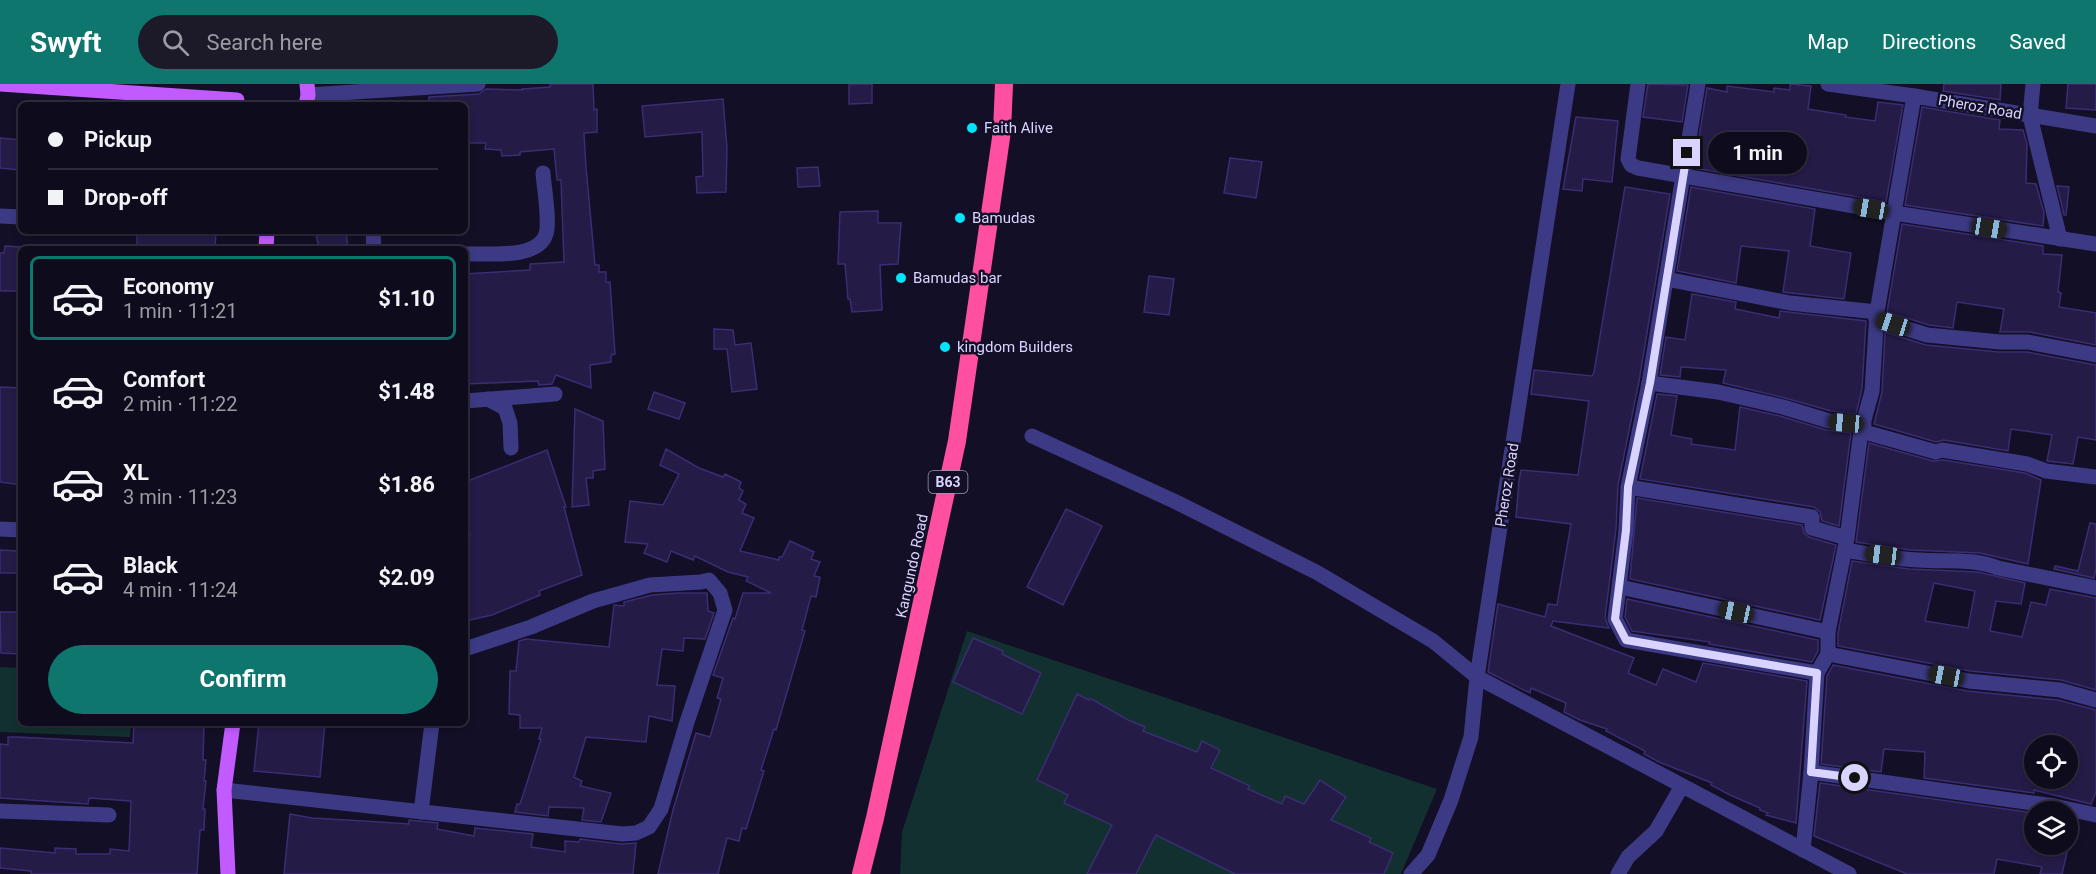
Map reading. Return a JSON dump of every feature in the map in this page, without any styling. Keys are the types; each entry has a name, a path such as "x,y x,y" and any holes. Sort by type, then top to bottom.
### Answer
{"highway":[{"name":"Kangundo Road","path":"861,874 891,748 957,441 1002,131 1004,84"}],"main road":[{"path":"0,84 225,102"},
{"path":"238,84 238,102"},
{"path":"228,874 224,790 233,726"}],"street":[{"path":"307,95 370,98 478,84"},
{"name":"Pheroz Road","path":"1411,874 1428,855 1451,800 1471,737 1477,677 1568,84"},
{"path":"1638,84 1628,159 1631,165 1894,213 2096,244"},
{"path":"1698,84 1650,383 1628,487 1626,530 1615,619 1626,640 1817,673"},
{"name":"Pheroz Road","path":"1828,84 2096,126"},
{"path":"2033,84 2030,116 2060,239"},
{"path":"1803,850 1811,772 1817,673 1828,654 1828,632 1846,544 1862,428 1872,391 1877,315 1914,96"},
{"path":"468,254 526,252 536,248 546,233 543,173"},
{"path":"0,216 18,217"},
{"path":"1666,279 1790,303 1877,315 1927,335 2000,342 2028,342 2096,355"},
{"path":"1650,383 1718,392 1783,407 1862,428 1936,452 1942,450 2027,464 2046,471 2096,477"},
{"path":"468,401 555,394"},
{"path":"488,399 505,408 510,423 511,448"},
{"path":"1032,436 1174,501 1316,572 1433,641 1477,677 1849,874"},
{"path":"1628,487 1812,517 1812,528 1846,544 1921,561 1988,564 2096,588"},
{"path":"0,528 18,530"},
{"path":"224,790 622,834 636,833 649,827 660,809 725,610 720,593 709,580 650,585 593,601 531,627 468,648"},
{"path":"1620,587 1828,632"},
{"path":"1828,654 1969,681 2060,690 2096,700"},
{"path":"421,812 432,726"},
{"path":"1811,772 2054,806 2096,816"},
{"path":"1618,874 1628,857 1656,831 1682,786"},
{"path":"0,811 109,815"}],"green space":[{"path":"967,631 1437,789 1401,874 900,874 902,832"},
{"path":"0,667 18,668 18,726 131,726 130,737 0,732"}],"building":[{"path":"550,84 593,84 594,110 597,109 597,132 584,133 586,167 595,265 599,265 599,272 606,272 606,282 610,282 615,354 611,355 611,362 590,365 591,388 556,375 552,384 539,385 538,381 468,384 468,274 530,270 530,264 564,262 561,180 557,180 554,149 502,156 501,150 485,149 486,143 468,143 468,102 429,102 429,97 479,94 486,89 522,90 550,87"},
{"path":"849,84 872,84 872,103 849,104"},
{"path":"1648,84 1688,85 1682,122 1643,117"},
{"path":"1790,84 1811,86 1808,109 1846,115 1845,117 1875,121 1878,102 1903,105 1886,202 1694,168 1707,88 1727,92 1727,86 1774,92 1774,88 1790,90"},
{"path":"1944,84 2001,84 2000,100 1943,91"},
{"path":"2068,84 2096,84 2096,110 2066,108"},
{"path":"723,99 727,148 726,192 697,193 696,177 703,176 702,132 645,137 642,106"},
{"path":"1922,107 2000,120 1999,129 2023,130 2027,144 2026,183 2036,184 2044,213 2043,226 1905,205"},
{"path":"1576,117 1618,121 1612,182 1583,179 1582,191 1563,189"},
{"path":"0,138 18,140 18,170 0,168"},
{"path":"1230,158 1262,162 1256,198 1224,193"},
{"path":"818,167 820,186 798,187 797,168"},
{"path":"2057,186 2069,187 2066,215 2064,215"},
{"path":"1625,187 1670,194 1639,381 1618,485 1616,529 1605,618 1609,628 1553,621 1551,626 1634,658 1628,673 1656,685 1663,669 1696,682 1703,663 1807,681 1796,823 1766,815 1768,813 1760,808 1730,795 1711,785 1712,783 1659,762 1644,754 1645,751 1606,731 1607,729 1564,712 1566,703 1531,688 1530,693 1488,672 1498,604 1545,617 1548,604 1557,605 1571,524 1516,517 1519,481 1521,470 1578,475 1589,401 1531,394 1534,370 1592,376 1594,372"},
{"path":"1691,187 1815,209 1810,246 1851,253 1844,299 1783,292 1789,251 1741,246 1736,283 1677,271"},
{"path":"878,211 878,223 901,223 898,264 880,265 882,310 852,312 850,299 848,299 845,264 838,264 840,212"},
{"path":"1902,224 2043,246 2043,254 2062,255 2058,292 2061,293 2059,307 2096,313 2096,345 2030,332 2000,332 2004,309 1957,302 1953,328 1929,325 1887,312"},
{"path":"137,234 216,234 215,246 137,246"},
{"path":"316,234 346,234 348,246 318,246"},
{"path":"5,246 18,247 18,291 0,291 0,253 4,253"},
{"path":"1149,276 1174,279 1169,315 1144,312"},
{"path":"1692,294 1736,302 1735,309 1779,318 1780,311 1866,321 1862,389 1856,414 1831,411 1723,383 1726,370 1681,367 1680,377 1660,375 1666,337 1685,340"},
{"path":"714,329 733,330 735,345 751,343 757,389 732,392 727,349 714,349"},
{"path":"1885,332 1926,345 1999,352 2027,352 2096,365 2096,440 2078,437 2073,464 2047,461 2052,435 2011,429 2008,451 1944,440 1936,442 1874,424 1882,392"},
{"path":"0,387 18,388 18,485 0,482"},
{"path":"654,392 685,403 679,419 648,409"},
{"path":"1657,394 1677,396 1671,435 1692,439 1691,444 1735,450 1740,407 1826,430 1851,433 1839,526 1822,521 1820,512 1814,507 1640,479"},
{"path":"575,409 603,421 605,469 593,471 593,478 586,478 589,505 572,507"},
{"path":"1869,443 1933,461 1943,460 2025,473 2041,480 2028,564 1980,553 1910,550 1856,542"},
{"path":"666,449 699,468 723,477 725,474 741,482 739,488 743,491 739,500 746,504 742,513 754,518 740,551 779,560 790,541 814,552 811,559 820,562 814,576 820,577 816,597 811,596 802,630 805,631 776,730 774,729 761,770 764,771 746,829 742,828 739,841 727,838 718,874 658,874 673,810 696,733 710,737 721,699 717,698 723,678 713,675 743,593 771,593 746,581 748,577 728,572 695,556 693,560 671,551 667,562 644,553 648,544 625,542 630,501 663,505 679,474 660,465"},
{"path":"547,450 566,507 564,507 582,575 539,591 540,595 492,615 468,620 468,536 470,536 468,481"},
{"path":"1637,498 1802,525 1804,533 1809,537 1836,545 1820,620 1630,579"},
{"path":"1066,509 1102,526 1063,605 1027,587"},
{"path":"2090,523 2096,524 2094,578 2054,569 2055,566 2078,571"},
{"path":"0,550 18,551 18,573 0,573"},
{"path":"1852,561 1909,569 1978,572 2025,583 2021,604 1996,601 1990,631 2022,637 2031,602 2046,605 2050,589 2096,598 2096,690 2061,680 1970,671 1838,646 1838,633","holes":["1934,583 1975,591 1968,628 1925,621"]},
{"path":"707,593 708,611 714,613 705,639 684,638 683,651 662,649 657,685 675,686 672,721 649,716 646,742 586,737 574,777 582,781 580,786 611,793 601,822 582,820 584,808 549,807 548,816 515,812 517,804 520,804 541,739 539,739 542,728 520,728 520,715 509,714 510,671 516,671 519,641 526,639 609,647 614,605 624,606 624,602 652,595"},
{"path":"1627,599 1818,640 1818,651 1812,662 1709,644 1710,642 1632,631 1625,617"},
{"path":"0,612 18,612 18,654 1,653"},
{"path":"973,638 1003,651 1002,654 1041,673 1022,714 953,682"},
{"path":"1833,665 1967,691 2058,700 2096,710 2096,792 2091,804 2034,790 2034,793 1924,778 1925,752 1884,749 1881,772 1821,764 1827,676"},
{"path":"1077,694 1089,700 1090,698 1145,727 1143,731 1197,752 1202,741 1220,750 1211,768 1250,786 1248,789 1282,804 1285,796 1304,804 1320,780 1346,797 1331,820 1371,838 1369,842 1393,853 1384,874 1235,874 1156,835 1136,874 1087,874 1112,825 1064,803 1068,795 1037,780"},
{"path":"134,726 204,726 203,760 206,760 204,781 206,781 203,809 205,809 204,830 200,830 197,874 31,874 31,871 0,868 0,848 55,853 55,848 76,849 76,854 110,854 110,849 129,851 131,801 89,798 88,804 0,798 0,744 8,745 8,737 133,743"},
{"path":"259,726 325,726 320,777 254,771"},
{"path":"1820,783 2024,812 2024,855 2066,855 2062,874 2040,874 2042,867 1997,859 1994,874 1907,874 1814,836"},
{"path":"290,814 312,818 409,824 409,820 438,823 437,829 474,836 475,828 533,834 531,847 565,852 565,841 579,842 580,839 621,844 636,843 633,874 284,874"}],"place":[{"name":"Faith Alive","path":"972,128"},
{"name":"Bamudas","path":"960,218"},
{"name":"Bamudas bar","path":"901,278"},
{"name":"kingdom Builders","path":"945,347"}],"route":[{"path":"1687,153 1650,383 1628,487 1626,530 1615,619 1626,640 1817,673 1811,772 1855,778"}]}
